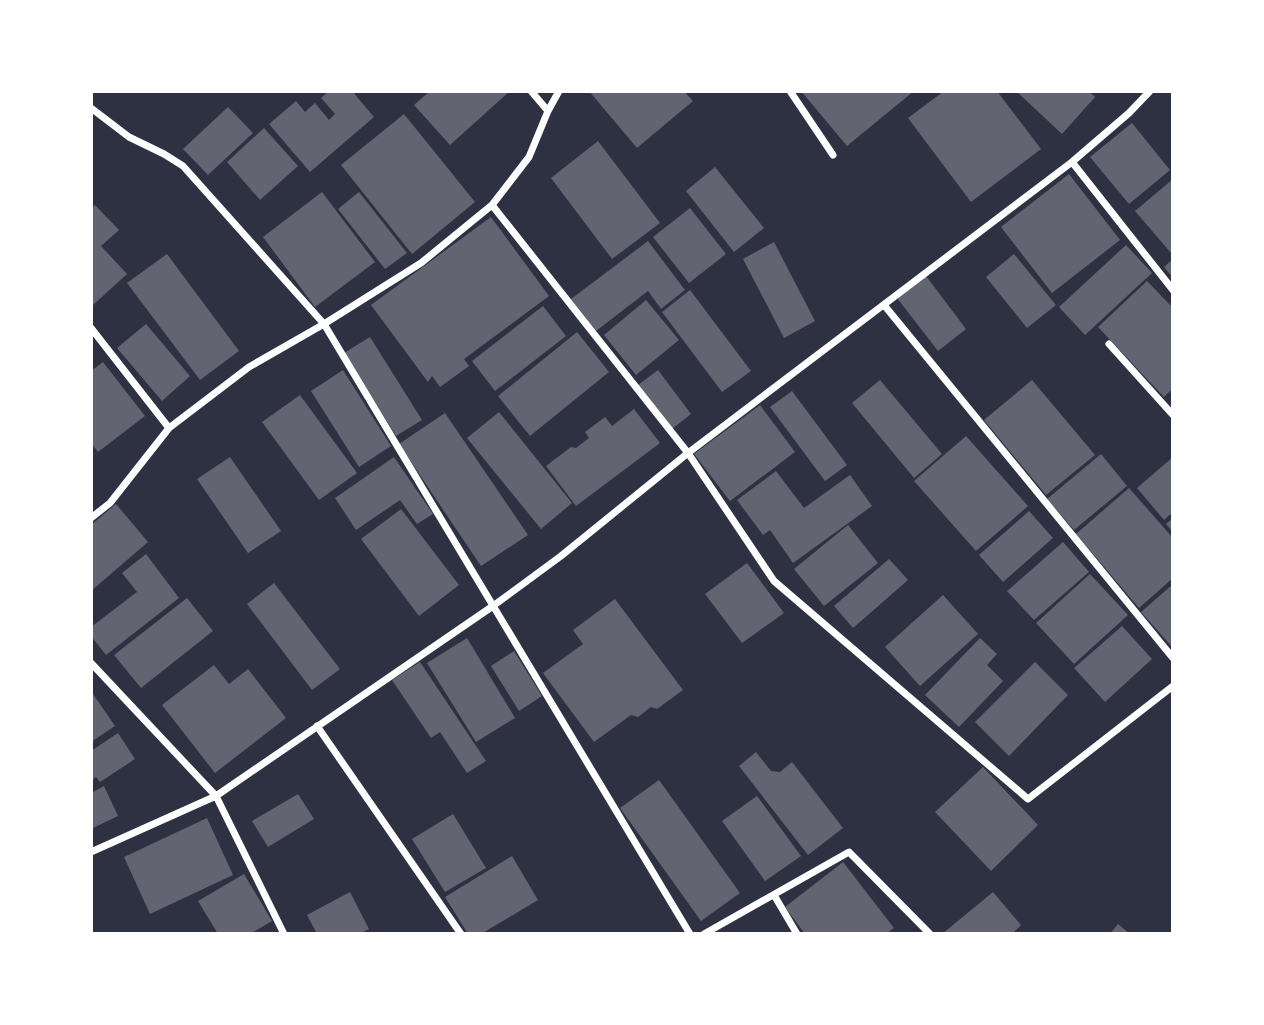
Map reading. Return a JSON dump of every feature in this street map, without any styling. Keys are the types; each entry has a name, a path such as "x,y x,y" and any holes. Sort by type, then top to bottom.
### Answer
{"street":[{"path":"531,91 548,111"},
{"path":"91,518 110,503 169,428 249,367 421,263 492,205 529,157 559,91"},
{"path":"790,91 833,155"},
{"path":"91,852 216,796 493,606 561,556 688,453 1072,162 1129,113 1150,91"},
{"path":"91,108 129,137 183,166 324,324 690,934"},
{"path":"1072,162 1173,290"},
{"path":"492,205 688,453 775,581 1028,799 1173,685"},
{"path":"884,305 1173,658"},
{"path":"91,328 169,428"},
{"path":"1109,344 1173,415"},
{"path":"91,663 216,796 284,934"},
{"path":"317,726 461,934"},
{"path":"704,934 849,852 930,934"},
{"path":"774,895 797,934"}],"building":[{"path":"329,91 352,91 374,117 310,172 269,124 296,101 305,112 315,103 329,120 335,114 321,98"},
{"path":"430,91 510,91 450,145 414,105"},
{"path":"589,91 684,91 693,101 637,148"},
{"path":"801,91 914,91 847,146"},
{"path":"944,91 997,91 1041,149 971,202 908,118"},
{"path":"1016,91 1089,91 1095,97 1062,134"},
{"path":"228,107 253,133 208,175 183,149"},
{"path":"404,114 475,202 412,254 341,165"},
{"path":"1132,123 1170,170 1129,204 1090,157"},
{"path":"264,128 298,166 260,200 227,162"},
{"path":"598,141 660,223 612,259 551,178"},
{"path":"715,167 764,228 734,252 686,191"},
{"path":"1069,174 1120,240 1052,293 1001,227"},
{"path":"1173,179 1173,251 1171,253 1135,211"},
{"path":"322,192 375,262 315,307 263,237"},
{"path":"359,192 407,253 385,269 338,209"},
{"path":"95,205 119,230 101,246 127,274 92,306 91,209"},
{"path":"690,208 726,254 689,283 653,237"},
{"path":"491,217 549,296 464,359 469,366 440,387 432,376 428,382 371,305"},
{"path":"648,241 685,290 661,309 648,291 596,331 571,299"},
{"path":"774,242 815,321 784,338 743,259"},
{"path":"1126,245 1152,273 1085,335 1059,307"},
{"path":"167,254 239,351 200,380 127,283"},
{"path":"1014,254 1056,305 1027,328 986,277"},
{"path":"1173,259 1173,278 1164,267"},
{"path":"926,276 966,329 938,351 897,298"},
{"path":"1147,281 1173,308 1173,388 1164,397 1098,327"},
{"path":"690,290 751,371 722,392 662,312"},
{"path":"646,300 679,340 636,375 604,335"},
{"path":"543,306 566,336 495,391 472,361"},
{"path":"146,324 190,376 162,401 117,348"},
{"path":"577,332 609,372 530,436 498,396"},
{"path":"370,337 422,420 396,436 344,353"},
{"path":"103,362 145,416 98,452 91,443 91,371"},
{"path":"343,370 391,446 359,467 311,391"},
{"path":"658,370 691,414 672,429 638,385"},
{"path":"880,380 942,454 914,478 852,403"},
{"path":"1032,380 1095,455 1046,495 984,420"},
{"path":"792,391 847,465 825,481 770,407"},
{"path":"300,395 357,473 319,500 262,422"},
{"path":"760,405 795,452 730,501 694,454"},
{"path":"634,409 660,443 576,506 546,466 571,447 576,448 589,438 585,432 605,417 612,426"},
{"path":"499,412 572,503 541,529 467,438"},
{"path":"445,413 528,535 481,566 399,444"},
{"path":"966,436 1028,506 976,551 914,481"},
{"path":"1101,454 1127,486 1074,530 1047,499"},
{"path":"230,457 281,531 248,553 197,479"},
{"path":"394,457 433,514 417,524 400,500 356,530 335,498"},
{"path":"1173,457 1173,512 1164,520 1137,488"},
{"path":"776,471 804,508 850,475 872,506 793,563 770,530 763,535 737,500"},
{"path":"1129,488 1173,538 1173,578 1139,608 1076,534"},
{"path":"116,504 148,542 91,591 91,525"},
{"path":"401,509 459,585 419,616 361,539"},
{"path":"1029,511 1053,538 1003,582 979,555"},
{"path":"1173,518 1173,532 1166,524"},
{"path":"848,525 878,563 824,606 794,569"},
{"path":"1063,542 1089,572 1034,620 1007,591"},
{"path":"146,554 179,598 106,655 91,636 91,627 137,592 122,573"},
{"path":"889,559 908,580 853,628 834,606"},
{"path":"747,563 784,613 742,643 705,594"},
{"path":"1090,574 1128,615 1074,664 1036,623"},
{"path":"274,583 340,669 312,690 247,604"},
{"path":"1173,584 1173,648 1141,612"},
{"path":"943,595 978,634 920,686 885,647"},
{"path":"187,598 213,631 141,688 114,655"},
{"path":"615,599 683,690 657,709 651,707 638,717 631,715 594,742 543,673 583,644 573,630"},
{"path":"1122,626 1152,659 1105,702 1074,668"},
{"path":"467,638 515,718 476,742 427,663"},
{"path":"980,638 997,654 987,665 1003,681 959,727 925,695"},
{"path":"514,651 542,696 519,711 491,666"},
{"path":"420,662 486,761 467,773 440,732 431,738 392,680"},
{"path":"1035,662 1068,695 1009,756 975,722"},
{"path":"214,665 229,684 248,669 286,718 215,773 162,705"},
{"path":"91,691 115,726 91,742"},
{"path":"118,733 135,759 100,782 96,777 91,781 91,751"},
{"path":"756,752 771,771 780,772 792,762 843,828 808,855 739,766"},
{"path":"983,767 1038,825 991,871 935,812"},
{"path":"659,780 740,893 701,921 620,808"},
{"path":"104,786 118,816 91,829 91,793"},
{"path":"298,794 314,819 268,847 252,821"},
{"path":"757,796 801,856 765,881 722,821"},
{"path":"453,814 486,868 445,892 412,839"},
{"path":"207,818 233,875 150,914 124,857"},
{"path":"512,856 538,900 481,934 468,934 445,897"},
{"path":"843,862 894,928 886,934 805,934 785,907"},
{"path":"244,874 272,921 250,934 218,934 198,901"},
{"path":"350,892 369,929 359,934 317,934 307,915"},
{"path":"993,892 1021,925 1012,934 942,934"},
{"path":"1118,924 1130,934 1110,934"}]}
